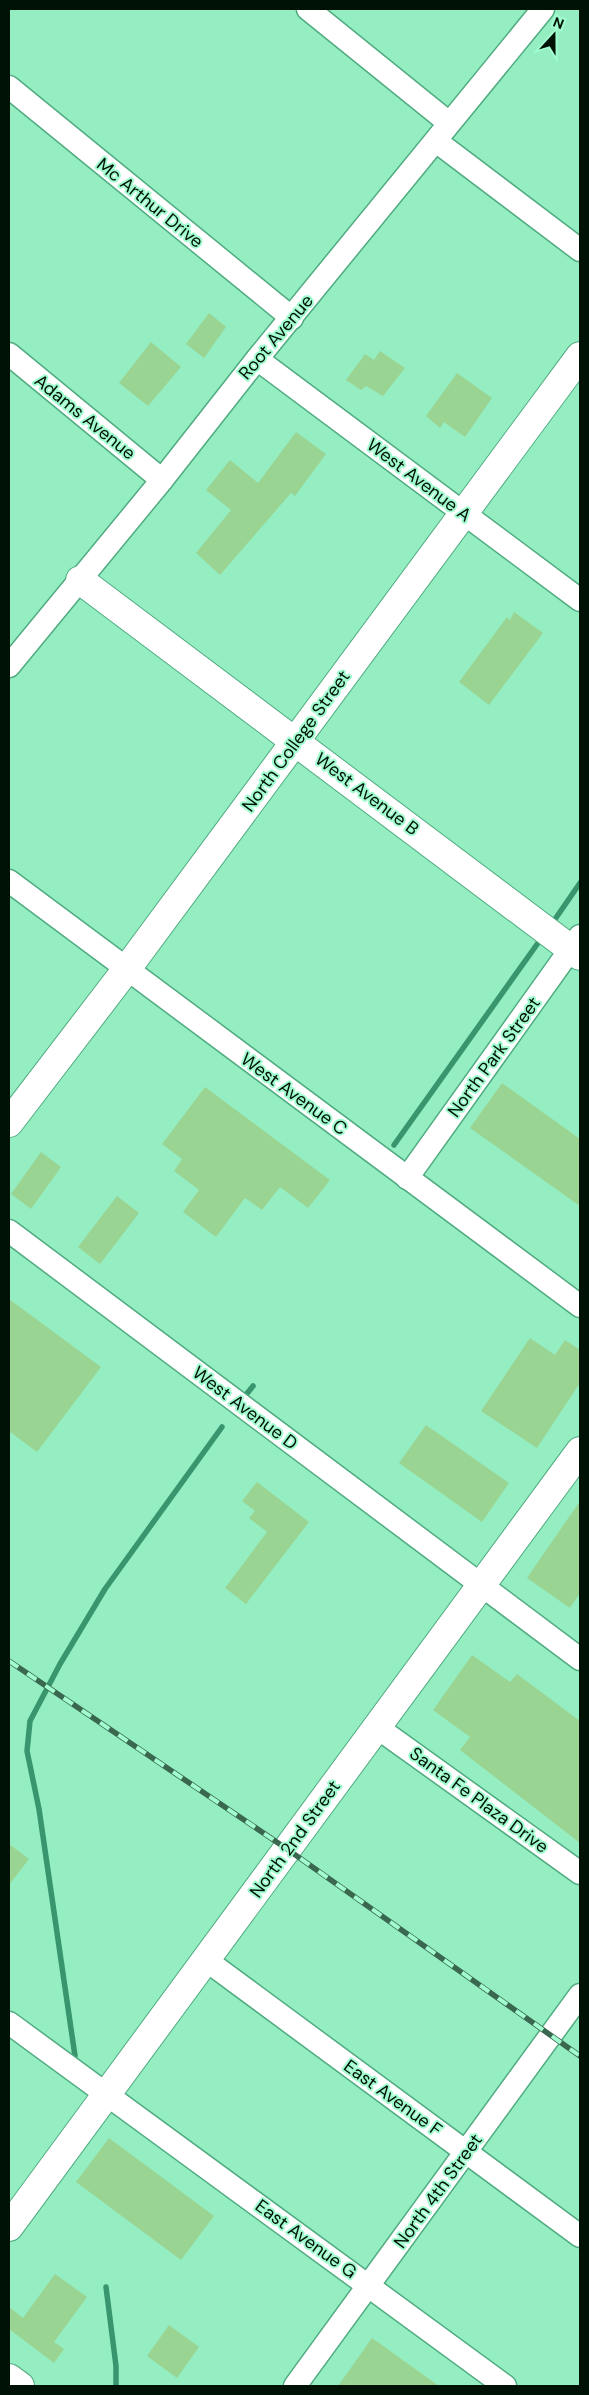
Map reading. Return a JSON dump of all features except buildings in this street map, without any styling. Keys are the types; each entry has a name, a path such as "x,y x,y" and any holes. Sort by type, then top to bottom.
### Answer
{"street":[{"path":"308,9 449,123"},
{"name":"Root Avenue","path":"9,666 543,9"},
{"name":"Mc Arthur Drive","path":"9,88 292,318"},
{"path":"436,141 580,250"},
{"name":"Adams Avenue","path":"9,354 162,480"},
{"name":"North College Street","path":"9,1123 297,741 463,512 580,356"},
{"name":"West Avenue A","path":"257,359 580,600"},
{"name":"West Avenue B","path":"80,580 532,919 573,946"},
{"name":"West Avenue C","path":"9,881 126,970 580,1306"},
{"name":"North Park Street","path":"407,1178 573,946"},
{"name":"West Avenue D","path":"9,1231 580,1659"},
{"name":"North 2nd Street","path":"9,2227 580,1451"},
{"name":"Santa Fe Plaza Drive","path":"378,1728 580,1873"},
{"name":"East Avenue F","path":"206,1960 580,2236"},
{"name":"North 4th Street","path":"295,2386 580,1995"},
{"name":"East Avenue G","path":"9,2023 505,2386"},
{"path":"9,2378 20,2386"}],"waterway":[{"path":"551,925 580,883"},
{"path":"394,1145 543,936"},
{"path":"245,1396 253,1386"},
{"path":"75,2056 39,1809 27,1751 30,1721 60,1664 105,1589 222,1427"},
{"path":"106,2287 116,2366 116,2386"}],"railway":[{"path":"9,1661 287,1849 580,2056"}]}
